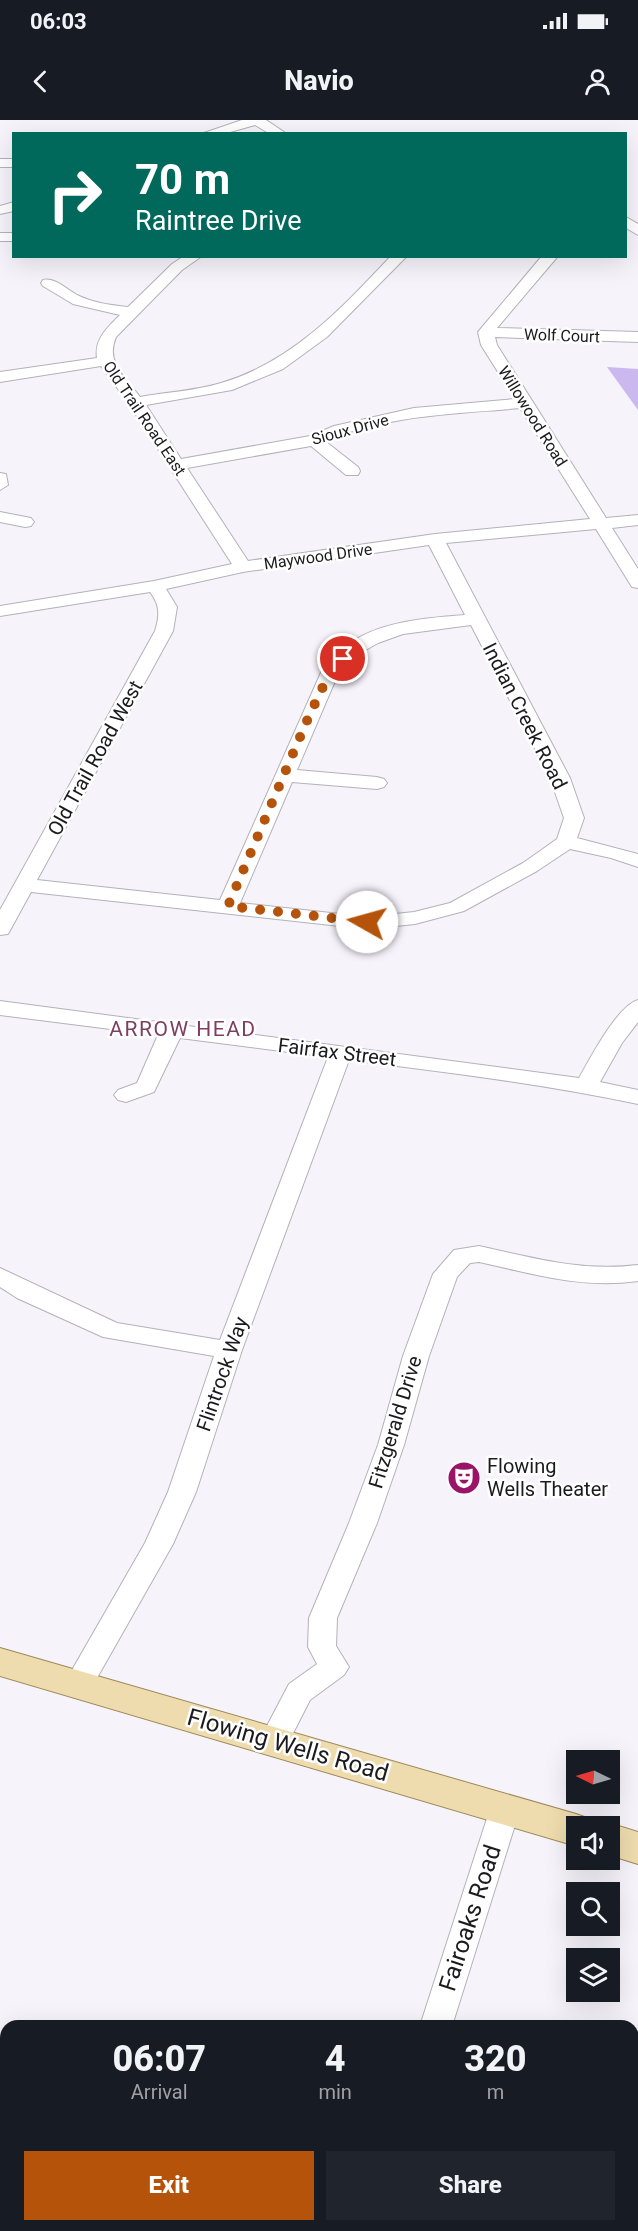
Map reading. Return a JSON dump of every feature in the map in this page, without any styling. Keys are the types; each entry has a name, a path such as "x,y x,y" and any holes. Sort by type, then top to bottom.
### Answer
{"main road":[{"name":"Flowing Wells Road","path":"0,1662 566,1827"},
{"path":"620,1842 638,1848"}],"street":[{"path":"214,132 256,120 277,132"},
{"name":"Old Trail Road East","path":"192,258 177,267 131,312 109,335 103,349 105,361 136,402 243,567"},
{"path":"136,402 226,387 294,358 327,332 398,258"},
{"path":"486,333 549,258"},
{"path":"48,283 70,299 92,306 131,312"},
{"name":"Wolf Court","path":"486,333 638,337"},
{"name":"Willowood Road","path":"486,333 489,345 524,403 638,583"},
{"path":"0,377 105,361"},
{"name":"Sioux Drive","path":"177,465 314,440 340,429 414,413 524,403"},
{"path":"314,440 352,471"},
{"path":"0,478 0,486"},
{"path":"0,517 26,522"},
{"name":"Maywood Drive","path":"0,611 154,585 243,567 435,539 638,520"},
{"name":"Indian Creek Road","path":"435,539 560,778 574,818 567,842"},
{"name":"Old Trail Road West","path":"0,929 164,632 170,614 167,602 154,585"},
{"path":"228,906 330,672 356,647 388,632 429,624 476,619"},
{"path":"285,775 377,783"},
{"path":"24,885 367,922 415,918 457,907 530,867 567,842 617,853 638,861"},
{"path":"586,1086 612,1041 638,1007"},
{"name":"Fairfax Street","path":"0,1008 586,1086 638,1097"},
{"path":"126,1095 146,1087 171,1030"},
{"name":"Flintrock Way","path":"79,1684 159,1544 182,1492 229,1350 341,1052"},
{"name":"Fitzgerald Drive","path":"274,1741 299,1692 334,1667 321,1647 323,1618 363,1523 391,1444 416,1356 446,1274 459,1259 479,1254 575,1275 609,1277 638,1273"},
{"path":"0,1276 26,1292 112,1331 229,1350"},
{"name":"Fairoaks Road","path":"438,2020 505,1809"}],"shaded area":[{"path":"607,367 638,369 638,410"}],"place":[{"name":"Flowing Wells Theater","path":"464,1478"}],"district":[{"name":"ARROW HEAD","path":"183,1029"}],"route":[{"path":"343,659 330,672 309,716 228,906 367,922"}]}
